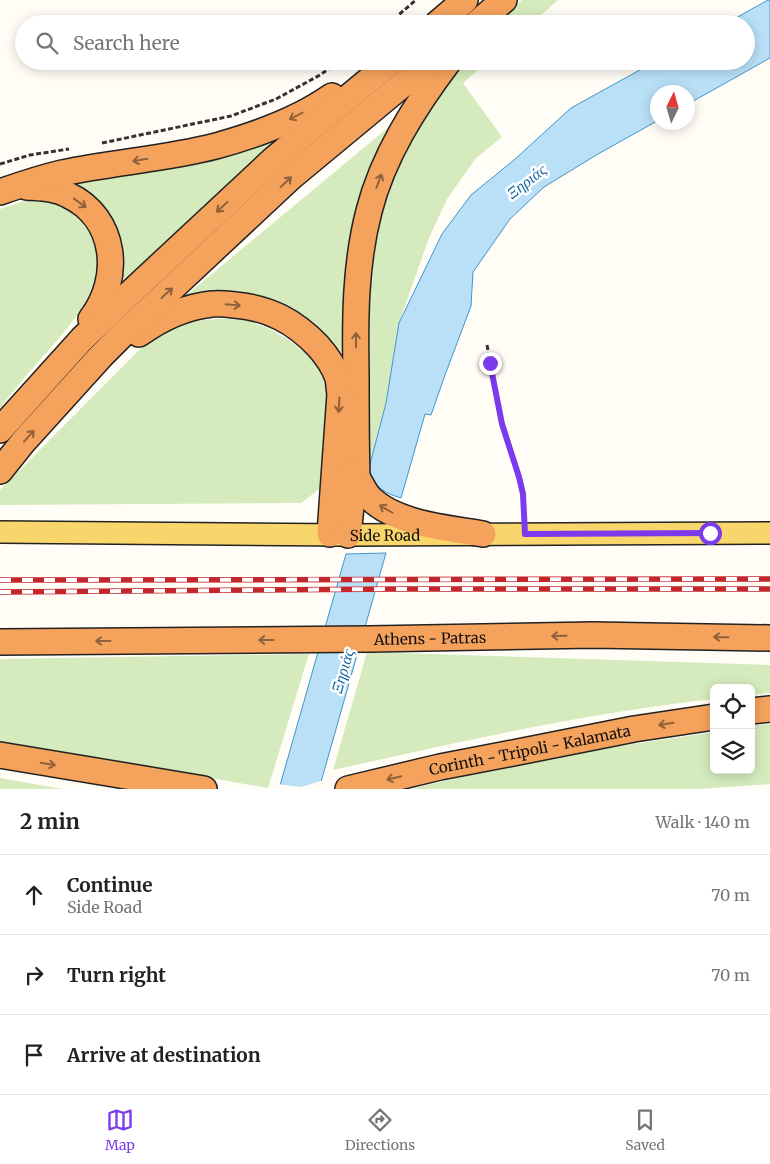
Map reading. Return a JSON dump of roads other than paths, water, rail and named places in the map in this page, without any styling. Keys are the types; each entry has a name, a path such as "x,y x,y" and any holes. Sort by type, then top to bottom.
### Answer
{"highway":[{"path":"486,15 504,0"},
{"path":"495,15 510,0"},
{"path":"0,192 61,174 178,154 246,137 284,122 320,104 367,70"},
{"path":"0,430 102,320 274,159 381,70"},
{"path":"0,471 24,441 122,335 291,177 420,70"},
{"path":"443,70 416,108 396,143 369,210 361,244 357,283 356,330 357,477 369,497 399,516 418,522 483,534"},
{"path":"0,192 23,187 46,188 68,194 84,204 97,218 107,238 111,256 111,274 98,310 39,386"},
{"path":"59,402 136,336 166,316 190,308 214,304 244,306 274,314 301,330 313,341 328,359 338,379 340,394 339,534"},
{"path":"339,534 356,459"},
{"name":"Athens - Patras","path":"0,642 315,640 593,635 770,638"},
{"path":"755,711 770,709"},
{"name":"Corinth - Tripoli - Kalamata","path":"348,789 440,767 634,729 710,718"},
{"path":"0,756 204,789"}],"main road":[{"name":"Side Road","path":"0,532 339,534 770,532"}],"water":[{"path":"770,0 770,58 755,66 755,15 741,15"},
{"name":"Ξηριάς","path":"640,70 749,70 695,100 695,85 650,85 650,125 544,187 510,219 473,272 471,306 431,415 425,414 401,498 382,489 368,472 386,403 399,323 442,234 471,195 514,160 571,108"},
{"name":"Ξηριάς","path":"386,553 319,789 279,789 346,554"}],"railway":[{"path":"0,580 770,579"},
{"path":"0,592 770,589"}]}
